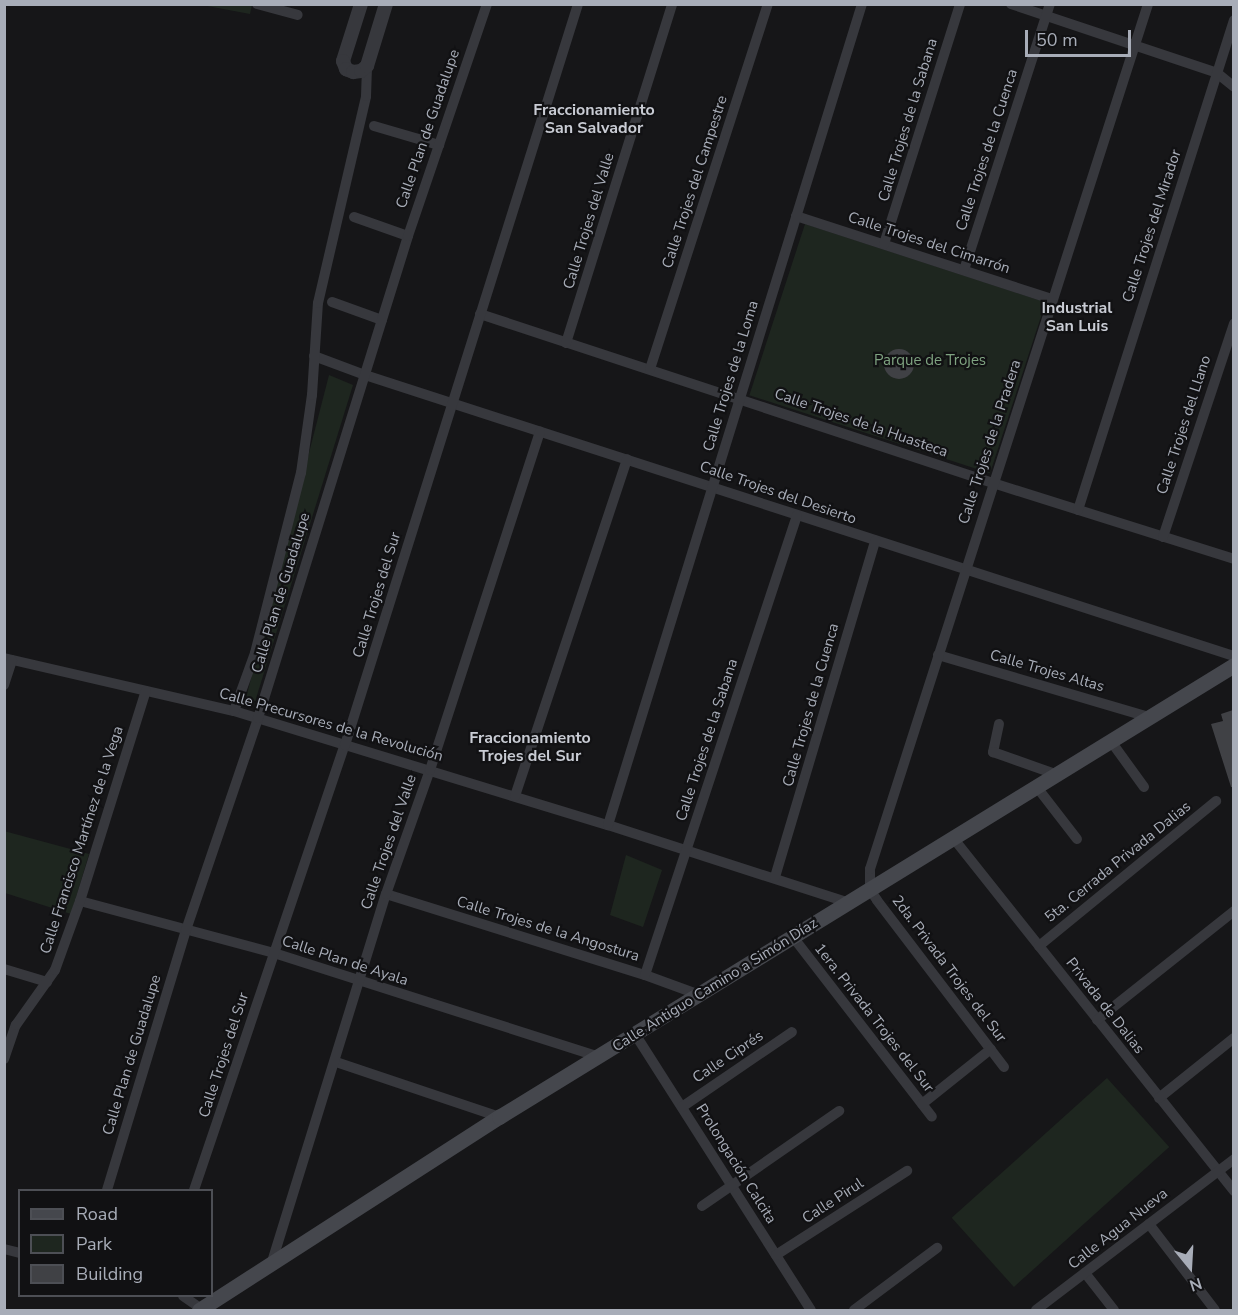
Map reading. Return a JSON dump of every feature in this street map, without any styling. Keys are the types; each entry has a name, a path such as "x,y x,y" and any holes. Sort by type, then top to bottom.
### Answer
{"main road":[{"name":"Calle Antiguo Camino a Simón Díaz","path":"202,1310 499,1118 954,839 1233,664"}],"street":[{"path":"361,4 343,61 346,69 353,72 361,71 367,66"},
{"path":"234,711 255,653 301,473 312,395 318,303 366,96 367,66 386,4"},
{"name":"Calle Plan de Guadalupe","path":"108,1189 186,930 258,718 408,236 487,4"},
{"name":"Calle Trojes del Sur","path":"195,1189 345,745 578,4"},
{"name":"Calle Trojes del Valle","path":"566,343 672,4"},
{"name":"Calle Trojes del Campestre","path":"650,369 768,4"},
{"name":"Calle Trojes de la Loma","path":"608,825 862,4"},
{"name":"Calle Trojes de la Sabana","path":"884,244 960,4"},
{"path":"1011,4 1217,72 1233,87"},
{"name":"Calle Trojes de la Cuenca","path":"964,270 1050,4"},
{"name":"Calle Trojes de la Pradera","path":"870,890 870,869 1148,4"},
{"path":"257,5 298,15"},
{"name":"Calle Trojes del Mirador","path":"1078,510 1233,20"},
{"path":"374,126 439,145"},
{"name":"Calle Trojes del Cimarrón","path":"796,216 1052,299"},
{"path":"354,217 408,236"},
{"path":"332,302 382,320"},
{"name":"Calle Trojes de la Huasteca","path":"480,315 1233,559"},
{"name":"Calle Trojes del Llano","path":"1163,537 1233,324"},
{"name":"Calle Trojes del Desierto","path":"314,356 365,375 1233,656"},
{"name":"Calle Trojes del Valle","path":"271,1265 336,1062 386,894 430,770 540,431"},
{"path":"515,796 627,459"},
{"name":"Calle Trojes de la Sabana","path":"645,975 797,516"},
{"name":"Calle Trojes de la Cuenca","path":"775,877 875,541"},
{"name":"Calle Trojes Altas","path":"938,655 1148,717"},
{"path":"4,685 8,659"},
{"name":"Calle Precursores de la Revolución","path":"8,659 234,711 686,849 850,903"},
{"name":"Calle Francisco Martínez de la Vega","path":"4,1059 16,1025 55,970 80,901 146,691"},
{"path":"999,724 993,752 1055,774"},
{"path":"1110,740 1144,787"},
{"path":"1036,786 1077,839"},
{"name":"5ta. Cerrada Privada Dalias","path":"1039,946 1215,801"},
{"name":"Privada de Dalias","path":"954,839 1233,1191"},
{"name":"2da. Privada Trojes del Sur","path":"870,890 1004,1067"},
{"name":"Calle Trojes de la Angostura","path":"386,894 645,975 700,995"},
{"name":"Calle Plan de Ayala","path":"80,901 274,953 599,1057"},
{"path":"1097,1020 1233,910"},
{"name":"1era. Privada Trojes del Sur","path":"792,937 932,1117"},
{"path":"4,969 47,982"},
{"name":"Calle Ciprés","path":"682,1107 792,1032"},
{"name":"Prolongación Calcita","path":"635,1034 811,1311"},
{"path":"1158,1098 1233,1038"},
{"path":"922,1104 991,1049"},
{"path":"336,1062 499,1118"},
{"path":"702,1206 839,1111"},
{"name":"Calle Agua Nueva","path":"1036,1311 1233,1159"},
{"name":"Calle Pirul","path":"776,1255 907,1171"},
{"path":"1149,1224 1215,1311"},
{"path":"854,1311 937,1248"},
{"path":"1085,1274 1114,1311"},
{"path":"184,1297 202,1310"}],"green space":[{"path":"202,5 252,5 250,14"},
{"name":"Parque de Trojes","path":"805,224 1046,302 990,473 749,395"},
{"path":"329,375 353,385 254,705 245,702"},
{"path":"4,831 89,854 71,914 5,893"},
{"path":"626,855 662,870 643,927 610,915"},
{"path":"1107,1078 1169,1147 1014,1287 952,1218"}],"building":[{"path":"899,349 910,353 914,364 910,375 899,379 888,375 884,364 888,353"},
{"path":"1233,710 1233,787 1231,787 1211,724 1223,721 1221,714"}],"district":[{"name":"Fraccionamiento San Salvador","path":"594,119"},
{"name":"Industrial San Luis","path":"1077,317"},
{"name":"Fraccionamiento Trojes del Sur","path":"530,747"}]}
